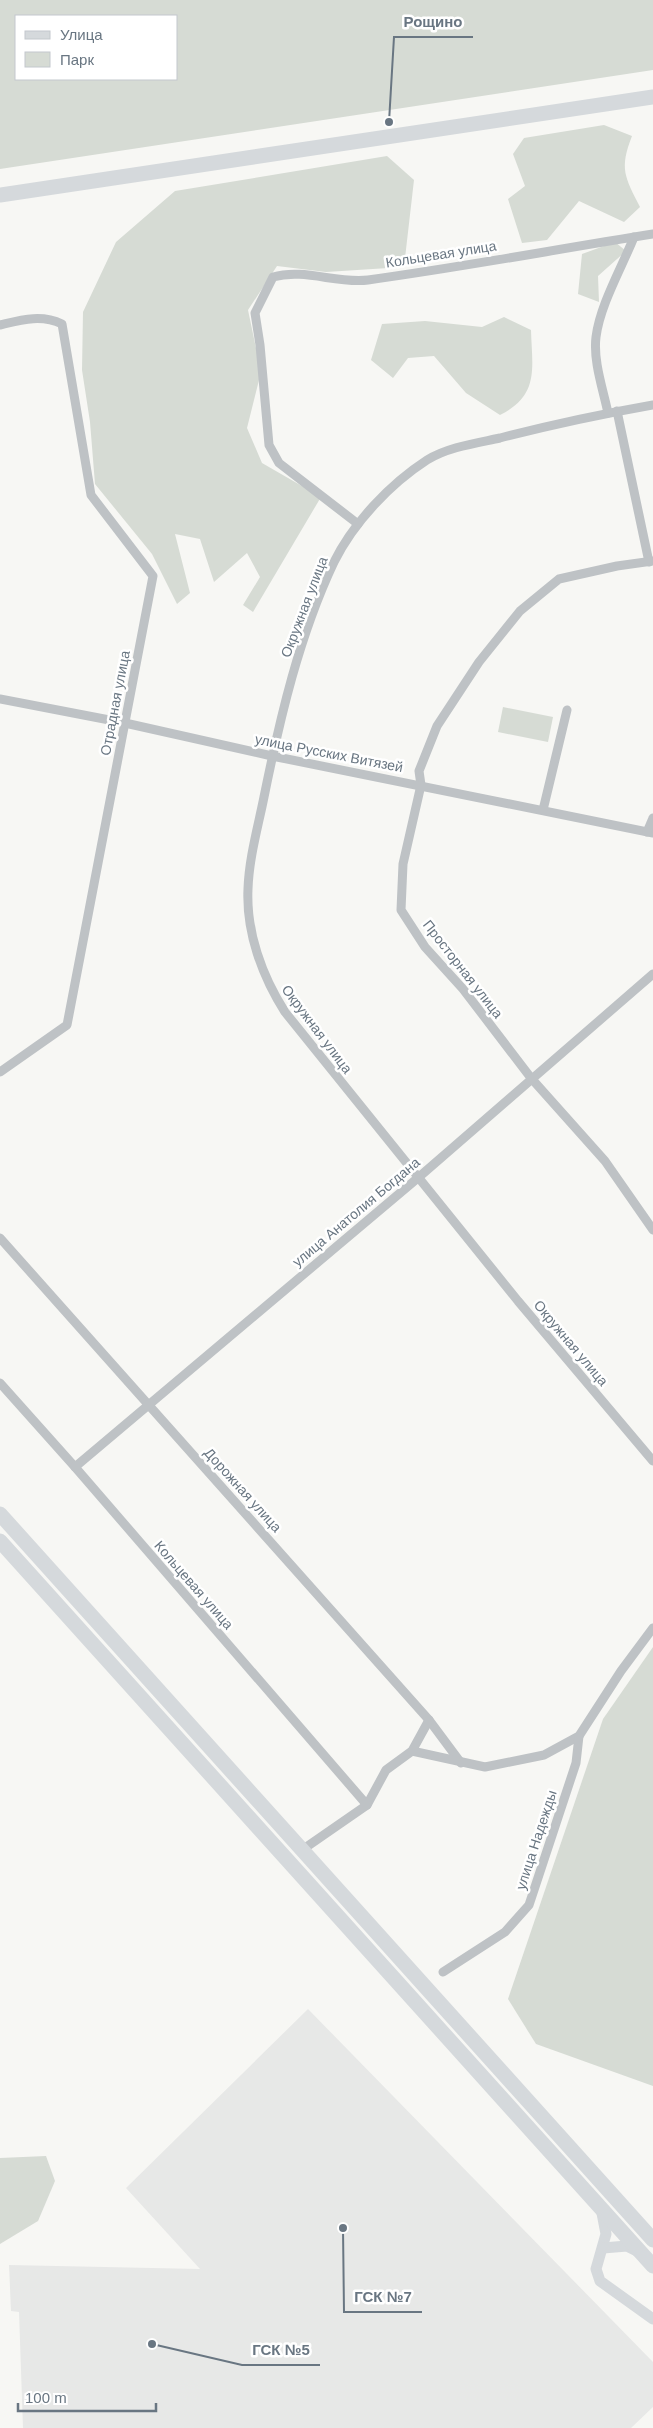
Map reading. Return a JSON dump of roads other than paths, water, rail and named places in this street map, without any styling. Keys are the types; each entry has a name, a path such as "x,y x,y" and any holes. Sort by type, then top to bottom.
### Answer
{"highway":[{"path":"0,195 653,97"},
{"path":"0,1514 653,2240"},
{"path":"0,1541 648,2260"}],"street":[{"name":"Кольцевая улица","path":"358,524 279,463 269,445 260,345 255,313 273,277 282,274 365,280 653,234"},
{"path":"634,237 605,307 596,338 597,357 651,562"},
{"name":"Отрадная улица","path":"0,325 24,319 44,318 62,324 91,495 153,576 66,1026 0,1072"},
{"name":"Окружная улица","path":"653,405 612,412 461,447 428,459 394,487 358,524 335,561 303,640 272,756 255,837 248,889 253,938 268,986 285,1012 518,1301 653,1461"},
{"name":"Просторная улица","path":"651,562 617,566 559,579 520,611 479,662 437,726 419,770 421,785 403,864 401,910 425,947 463,989 531,1078 605,1160 653,1230"},
{"name":"улица Русских Витязей","path":"0,699 125,723 272,756 650,833"},
{"path":"543,810 567,710"},
{"path":"650,833 653,818"},
{"name":"улица Анатолия Богдана","path":"75,1467 419,1177 653,974"},
{"name":"Дорожная улица","path":"0,1238 429,1720 461,1763"},
{"name":"Кольцевая улица","path":"0,1384 75,1467 366,1805"},
{"name":"улица Надежды","path":"443,1972 505,1932 529,1905 576,1763 579,1736 621,1671 653,1628"},
{"path":"302,1850 366,1805 386,1770 412,1751 429,1720"},
{"name":"улица Надежды","path":"412,1751 485,1768 544,1755 579,1736"},
{"path":"601,2208 606,2234 596,2269 600,2281 653,2319"},
{"path":"603,2248 627,2246 648,2260"}],"place":[{"name":"Рощино","path":"389,122"},
{"name":"ГСК №7","path":"343,2228"},
{"name":"ГСК №5","path":"152,2344"}]}
